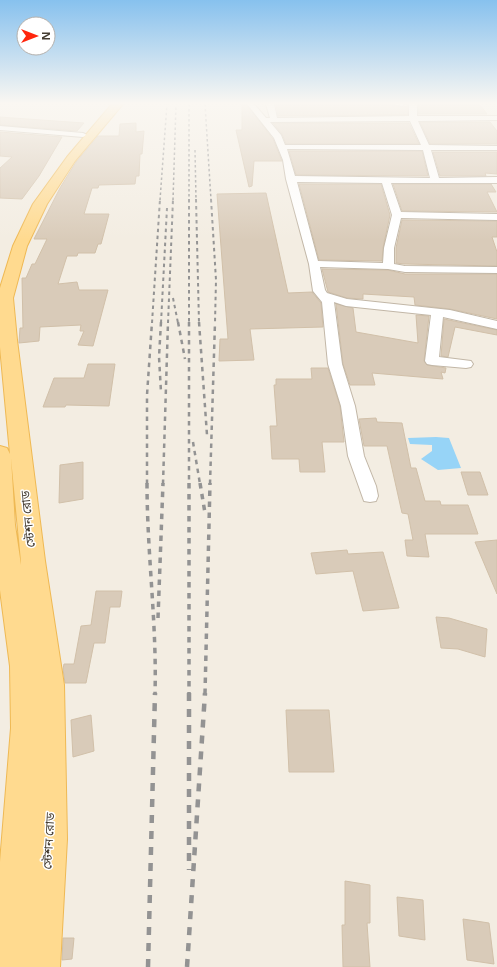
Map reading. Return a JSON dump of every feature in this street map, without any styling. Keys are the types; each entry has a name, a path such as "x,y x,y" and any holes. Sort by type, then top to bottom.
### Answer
{"main road":[{"path":"0,271 26,213 50,175 71,149"},
{"name":"স্টেশন রোড","path":"41,967 50,840 50,685 33,561 8,340 5,298 20,246 40,204 79,149"},
{"name":"স্টেশন রোড","path":"0,454 3,525 24,666 26,728 9,853 10,967"}],"street":[{"path":"283,149 314,264 319,291 328,301 335,364 348,406 356,456 368,486 370,496"},
{"path":"427,149 435,181"},
{"path":"290,179 435,181 497,180"},
{"path":"386,180 397,215 389,248 388,266"},
{"path":"397,215 497,217"},
{"path":"314,264 388,266 405,269 497,270"},
{"path":"324,296 346,302 450,314 497,325"},
{"path":"437,313 432,361 466,364"}],"water":[{"path":"408,438 449,438 461,468 438,470 421,459 432,451 432,445 410,444"}],"building":[{"path":"0,149 55,149 39,176 22,199 0,198 0,168 12,157 0,156"},
{"path":"87,149 142,149 142,154 140,154 139,176 136,176 135,184 99,185 98,188 92,188 84,214 109,214 101,244 98,244 95,253 78,253 77,256 67,256 58,284 77,282 79,290 108,290 93,346 78,345 84,331 80,331 81,325 40,327 39,341 19,343 20,328 23,328 22,278 26,278 32,264 35,264 47,239 34,239 60,188 76,162"},
{"path":"240,149 277,149 282,161 254,161 252,186 249,187"},
{"path":"289,151 422,151 428,176 296,175"},
{"path":"433,152 497,152 497,174 485,173 486,176 440,176"},
{"path":"299,184 381,184 390,215 383,248 382,261 319,260"},
{"path":"393,184 491,184 496,192 487,192 497,212 402,211"},
{"path":"266,193 288,293 312,292 321,303 323,327 250,329 254,360 219,361 220,339 228,339 217,194"},
{"path":"402,220 497,221 497,237 492,237 497,252 497,266 396,263 396,248"},
{"path":"322,269 388,270 405,274 497,274 497,319 450,309 415,305 414,297 363,294 363,299 347,298 328,292"},
{"path":"336,304 353,308 356,332 418,343 416,315 429,316 424,361 427,365 446,368 445,373 441,372 443,379 372,373 375,385 350,385 343,364"},
{"path":"444,319 497,330 497,335 455,327 448,357 441,356"},
{"path":"88,364 115,364 109,406 66,405 65,407 43,407 54,378 84,378"},
{"path":"311,368 328,368 340,406 344,442 322,442 325,472 300,472 299,459 272,459 270,426 277,426 274,385 276,385 276,379 312,379"},
{"path":"376,418 377,422 402,423 411,468 416,468 425,501 440,501 441,505 468,505 478,534 425,534 429,557 407,556 405,540 413,540 408,514 402,513 387,446 364,446 359,419"},
{"path":"83,462 83,499 59,503 60,465"},
{"path":"461,472 480,472 488,495 468,495"},
{"path":"497,540 497,594 475,542"},
{"path":"347,550 348,554 383,552 399,608 363,611 353,571 316,574 311,553"},
{"path":"96,591 122,591 120,607 110,607 105,643 94,643 86,683 65,683 63,669 64,664 74,664 81,626 91,625"},
{"path":"436,617 449,618 487,629 485,657 458,649 441,648"},
{"path":"286,710 329,710 334,772 289,772"},
{"path":"91,715 94,751 73,757 71,720"},
{"path":"345,881 370,885 370,923 367,923 370,967 343,967 342,925 345,925"},
{"path":"397,897 423,900 425,940 399,936"},
{"path":"463,919 489,923 494,964 467,960"},
{"path":"63,938 74,938 72,959 62,960"}],"railway":[{"path":"160,200 164,149"},
{"path":"173,200 175,149"},
{"path":"189,149 189,870"},
{"path":"208,149 211,200"},
{"path":"195,150 196,200"},
{"path":"152,323 160,199"},
{"path":"168,323 173,199"},
{"path":"196,199 199,323"},
{"path":"211,199 216,280 215,323"},
{"path":"161,323 167,208"},
{"path":"173,298 178,323"},
{"path":"152,322 147,395 147,510 155,641 155,693"},
{"path":"161,322 159,357 161,392"},
{"path":"163,484 168,322"},
{"path":"178,322 185,359"},
{"path":"199,322 207,435"},
{"path":"210,484 215,322"},
{"path":"193,442 200,484"},
{"path":"158,618 163,483"},
{"path":"200,483 205,513"},
{"path":"205,694 210,483"},
{"path":"148,967 155,693"},
{"path":"187,967 205,693"}]}
